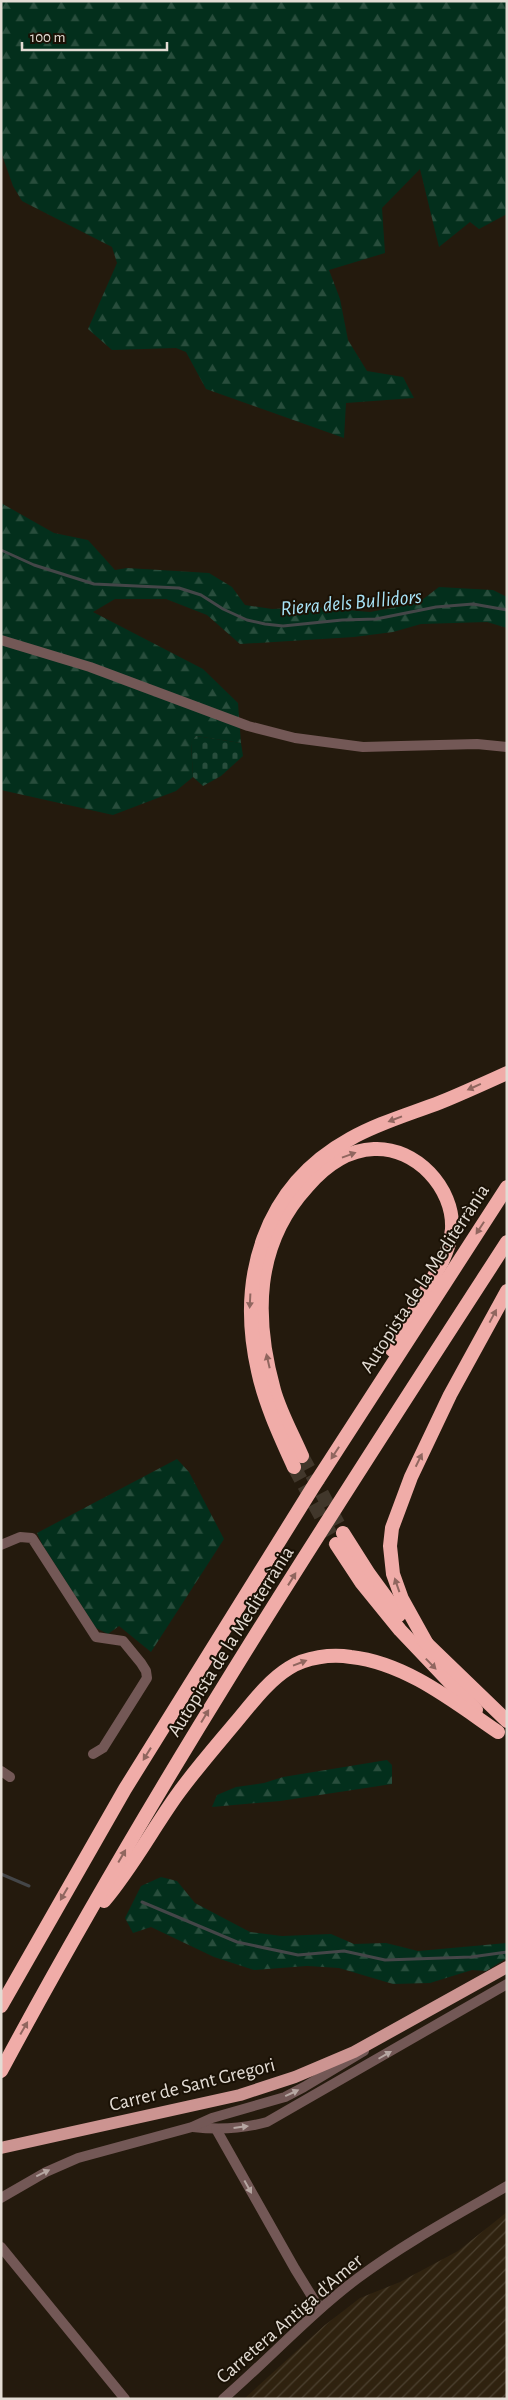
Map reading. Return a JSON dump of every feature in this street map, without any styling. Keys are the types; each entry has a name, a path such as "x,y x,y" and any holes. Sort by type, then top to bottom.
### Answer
{"highway":[{"path":"348,1432 415,1306 442,1262 452,1229 448,1202 427,1169 414,1159 388,1150 374,1149 344,1156 316,1176 298,1196 279,1227 265,1265 262,1308 265,1348 274,1392 298,1461 276,1424 258,1372 251,1336 249,1304 252,1277 266,1233 279,1205 296,1182 316,1164 350,1139 507,1073"},
{"name":"Autopista de la Mediterrània","path":"1,2006 125,1790 348,1432 507,1187"},
{"name":"Autopista de la Mediterrània","path":"1,2071 81,1928 212,1705 507,1242"},
{"path":"426,1644 402,1600 393,1574 390,1546 392,1528 407,1486 450,1395 507,1291"},
{"path":"502,1736 400,1630 361,1582 340,1539 397,1613 426,1644 507,1721"},
{"path":"81,1928 122,1880 177,1794 216,1745 262,1692 290,1667 323,1657 350,1656 363,1659 404,1673 444,1695 502,1736"}],"main road":[{"name":"Carrer de Sant Gregori","path":"1,2148 240,2095 327,2064 385,2036 507,1967"}],"street":[{"path":"1,640 90,667 248,726 295,738 369,747 477,744 507,747"},
{"path":"1,1545 24,1536 32,1538 96,1637 122,1641 146,1671 147,1678 133,1704 104,1748 94,1754"},
{"name":"Carrer de Sant Gregori","path":"192,2127 216,2130 242,2128 267,2122 507,1984"},
{"name":"Carrer de Sant Gregori","path":"192,2127 212,2118 285,2097 353,2059 385,2036"},
{"path":"1,2198 38,2176 78,2158 192,2127"},
{"path":"216,2130 294,2269 316,2303 322,2307"},
{"name":"Carretera Antiga d'Amer","path":"223,2399 322,2307 392,2254 507,2186"},
{"path":"1,2247 125,2399"}],"shaded area":[{"path":"507,2212 507,2399 244,2399 325,2325 360,2298 400,2282 458,2251"}],"green space":[{"path":"1,1 507,1 507,214 479,229 470,222 439,247 420,169 382,208 385,253 329,270 340,299 348,340 367,371 403,377 414,398 346,403 344,438 206,389 186,352 176,348 112,350 88,329 117,263 112,247 22,201 13,186 1,152"},
{"path":"1,503 54,533 88,540 115,570 127,568 209,573 232,587 245,605 272,609 312,607 370,612 418,603 439,587 493,590 507,597 507,628 487,622 421,624 393,632 354,637 240,644 207,615 166,599 115,599 93,612 203,669 238,703 241,743 196,736 191,744 193,777 176,791 113,815 1,790"},
{"path":"196,736 241,743 243,756 221,776 203,786 193,777 191,743"},
{"path":"177,1459 189,1472 224,1539 151,1652 119,1626 108,1634 96,1628 42,1544 37,1533"},
{"path":"387,1760 392,1765 392,1784 280,1801 212,1807 217,1795 236,1787 264,1783 283,1777"},
{"path":"161,1877 177,1881 195,1903 250,1932 282,1936 331,1934 354,1944 386,1943 418,1951 507,1943 507,1958 486,1971 472,1970 430,1983 393,1984 339,1968 307,1966 254,1970 214,1957 151,1927 133,1933 125,1918 141,1886"}],"waterway":[{"name":"Riera dels Bullidors","path":"1,550 34,565 94,584 179,588 201,595 223,609 247,620 265,624 283,626 342,620 376,619 436,607 473,604 507,610"},
{"path":"1,1874 29,1886"},
{"path":"142,1902 237,1942 298,1955 344,1951 385,1960 471,1957 507,1952"}],"tunnel":[{"path":"302,1456 343,1533"},
{"path":"294,1467 336,1544"}]}
